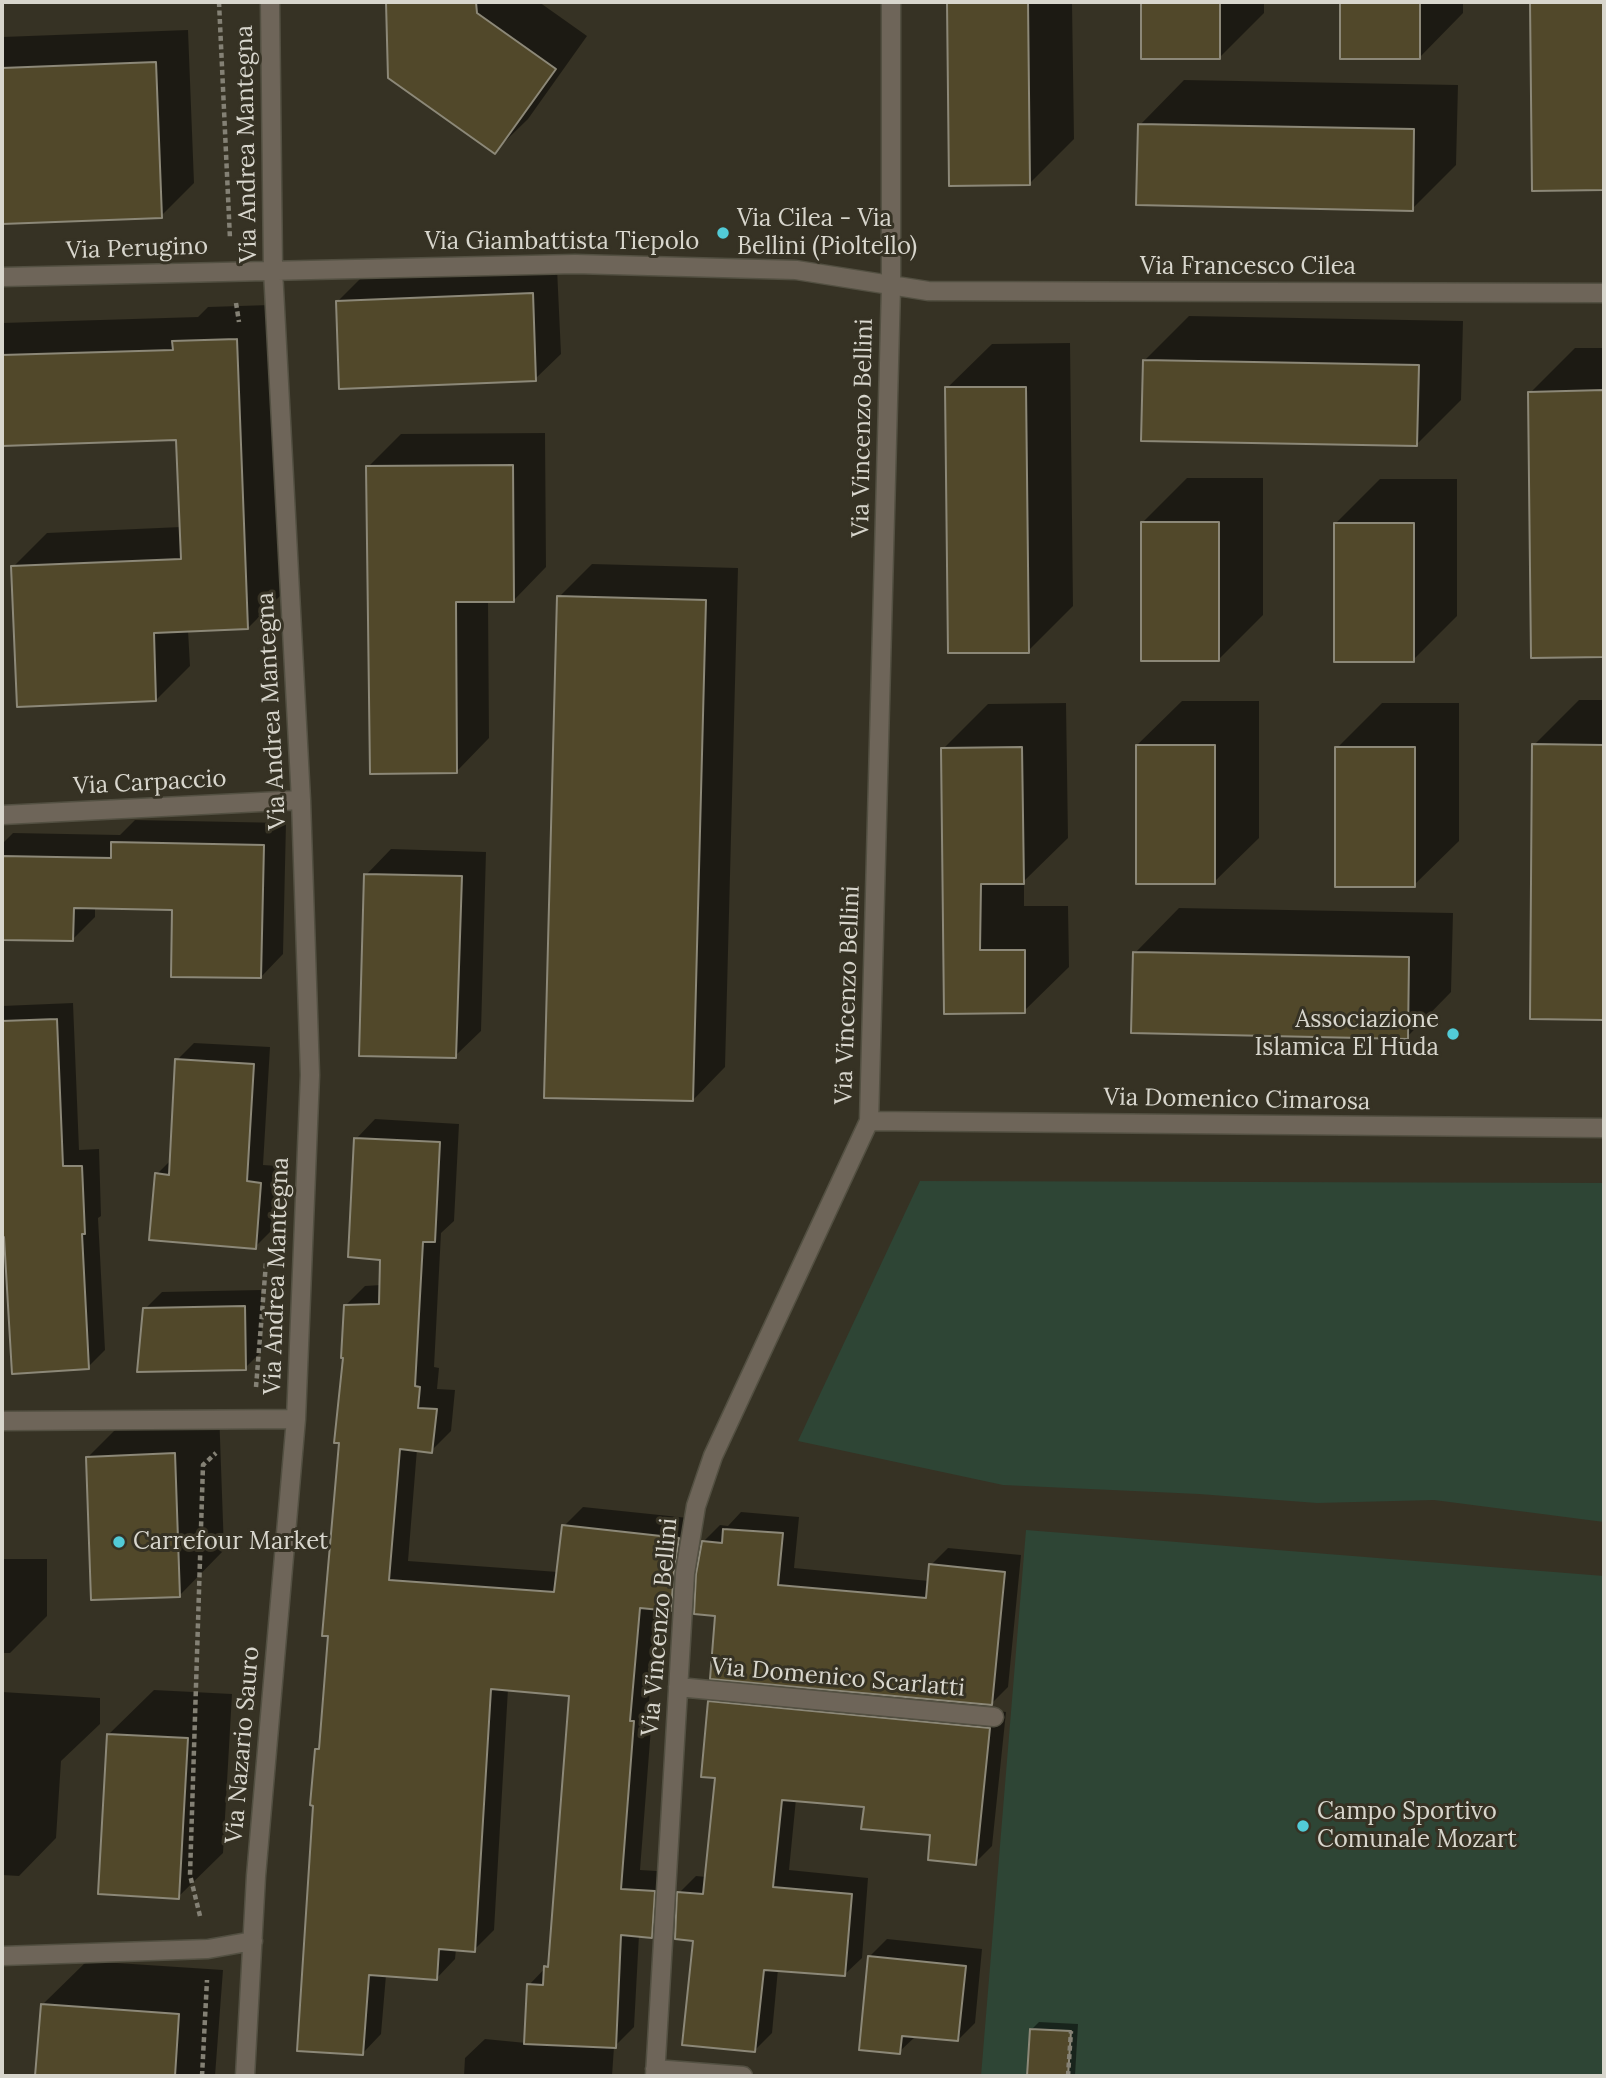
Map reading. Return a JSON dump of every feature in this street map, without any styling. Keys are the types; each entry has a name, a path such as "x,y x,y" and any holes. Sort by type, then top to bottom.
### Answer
{"street":[{"name":"Via Andrea Mantegna","path":"270,2 273,270 301,800 310,1075 296,1419"},
{"name":"Via Vincenzo Bellini","path":"655,2072 687,1549 695,1506 706,1471 869,1121 891,287 891,2"},
{"name":"Via Giambattista Tiepolo","path":"273,270 544,264 687,266 796,271 891,287"},
{"name":"Via Perugino","path":"2,277 273,270"},
{"name":"Via Francesco Cilea","path":"891,287 928,291 1604,293"},
{"name":"Via Carpaccio","path":"2,815 301,800"},
{"name":"Via Domenico Cimarosa","path":"869,1121 1604,1128"},
{"path":"2,1420 296,1419"},
{"name":"Via Nazario Sauro","path":"245,2076 256,1876 296,1419"},
{"name":"Via Domenico Scarlatti","path":"678,1687 994,1717"},
{"path":"2,1956 208,1949 253,1941"},
{"path":"655,2072 743,2076"}],"path":[{"path":"219,2 231,271 241,329"},
{"path":"202,2076 208,1949 190,1875 203,1465 253,1419 267,1255"},
{"path":"1068,2076 1071,2031"}],"green space":[{"path":"920,1181 1604,1183 1604,1522 1434,1500 1317,1503 1199,1494 1003,1485 798,1441"},
{"name":"Campo Sportivo Comunale Mozart","path":"1026,1530 1604,1576 1604,2076 981,2076"}],"building":[{"path":"386,2 476,2 477,13 556,69 495,154 388,78"},
{"path":"947,2 1028,2 1030,185 949,186"},
{"path":"1141,2 1220,2 1220,59 1141,59"},
{"path":"1340,2 1420,2 1420,59 1340,59"},
{"path":"1530,2 1604,2 1604,190 1532,191"},
{"path":"156,62 162,218 2,224 2,68"},
{"path":"1138,124 1414,129 1413,211 1136,205"},
{"path":"533,293 536,381 339,389 336,301"},
{"path":"237,339 248,629 154,633 156,701 17,707 11,566 181,559 176,440 2,446 2,355 173,350 172,341"},
{"path":"1143,360 1419,365 1417,446 1141,441"},
{"path":"945,387 1026,387 1029,653 948,653"},
{"path":"1604,390 1604,657 1531,658 1528,392"},
{"path":"513,465 514,602 456,602 457,773 370,774 366,466"},
{"path":"1141,522 1219,522 1219,661 1141,661"},
{"path":"1334,523 1414,523 1414,662 1334,662"},
{"path":"557,596 706,600 693,1101 544,1098"},
{"path":"1532,744 1604,745 1604,1020 1530,1019"},
{"path":"1136,745 1215,745 1215,884 1136,884"},
{"path":"1022,747 1024,884 981,884 980,950 1025,950 1025,1013 944,1014 941,748"},
{"path":"1335,747 1415,747 1415,887 1335,887"},
{"path":"111,842 264,845 261,978 171,977 172,910 74,908 73,941 2,940 2,856 111,858"},
{"path":"364,874 462,876 456,1058 359,1056"},
{"path":"1133,952 1409,957 1408,1039 1131,1033"},
{"path":"57,1019 63,1166 82,1166 85,1234 82,1234 89,1369 12,1374 2,1237 2,1021"},
{"path":"175,1059 254,1064 247,1181 261,1183 256,1249 149,1240 155,1173 169,1175"},
{"path":"354,1138 440,1142 435,1242 423,1242 415,1386 420,1387 418,1408 437,1409 432,1453 400,1449 389,1580 554,1592 562,1525 679,1538 671,1611 640,1608 630,1721 634,1721 621,1889 655,1891 652,1938 621,1935 616,2048 524,2044 527,1984 543,1985 544,1966 548,1967 569,1696 491,1689 475,1952 439,1949 437,1980 369,1975 363,2055 297,2051 313,1806 310,1805 315,1749 319,1749 328,1636 322,1636 339,1443 334,1443 343,1358 344,1305 379,1304 380,1260 348,1257"},
{"path":"245,1306 246,1370 137,1372 143,1308"},
{"path":"175,1453 180,1597 91,1600 86,1457"},
{"path":"723,1529 783,1533 778,1585 926,1598 929,1564 1005,1572 992,1705 710,1679 715,1616 694,1614 696,1574 702,1541 722,1543"},
{"path":"708,1701 990,1728 976,1865 928,1860 930,1835 861,1829 864,1807 782,1800 773,1887 852,1894 845,1976 764,1970 755,2052 682,2045 693,1941 675,1939 677,1892 703,1894 715,1778 701,1777"},
{"path":"107,1734 188,1738 179,1899 98,1894"},
{"path":"868,1956 966,1966 958,2041 902,2036 900,2054 859,2050"},
{"path":"41,2004 179,2014 175,2076 35,2076"},
{"path":"1030,2029 1071,2031 1068,2076 1027,2076"}],"place":[{"name":"Via Cilea - Via Bellini (Pioltello)","path":"723,233"},
{"name":"Associazione Islamica El Huda","path":"1453,1034"},
{"name":"Carrefour Market","path":"119,1542"},
{"name":"Campo Sportivo Comunale Mozart","path":"1303,1826"}]}
